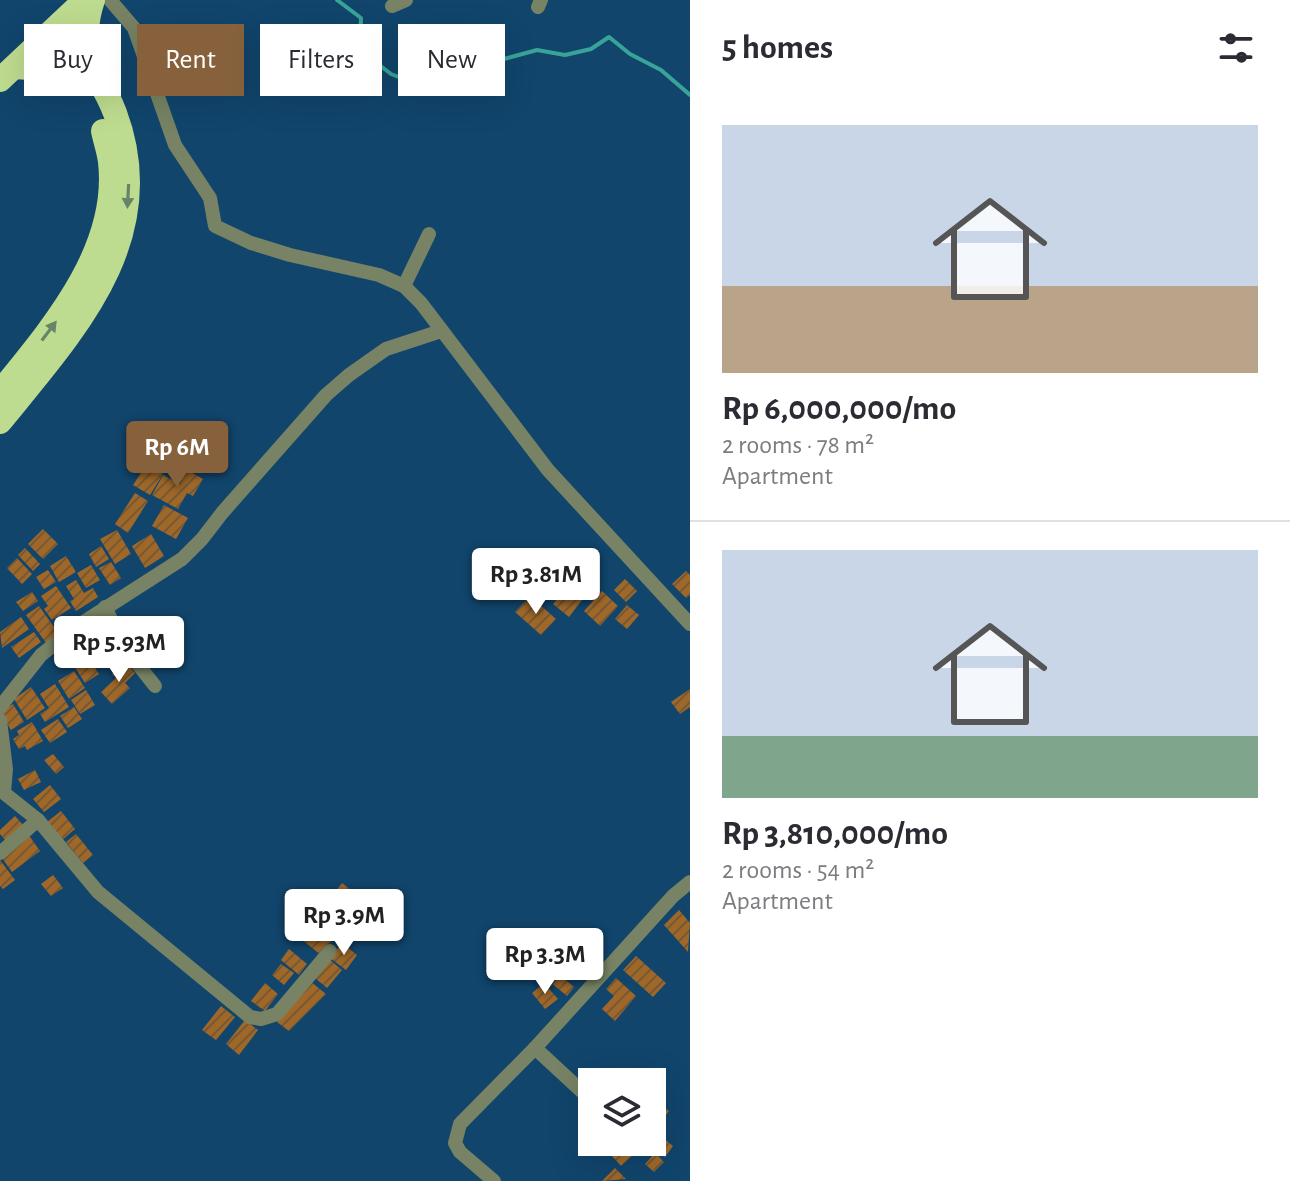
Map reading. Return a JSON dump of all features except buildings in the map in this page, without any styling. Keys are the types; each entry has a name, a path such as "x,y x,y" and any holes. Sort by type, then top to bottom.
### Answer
{"highway":[{"path":"59,24 85,0"},
{"path":"86,24 93,0"},
{"path":"8,74 24,58"},
{"path":"0,392 54,326 88,271 109,208 110,162 93,96"},
{"path":"0,422 67,339 105,280 127,214 129,169 114,112 101,96"}],"street":[{"path":"110,0 134,28 175,145 210,198 215,226 251,243 379,275 404,286 421,303 548,470 690,624"},
{"path":"392,6 406,0"},
{"path":"404,286 429,234"},
{"path":"0,707 41,655 105,607 182,559 298,426 349,375 386,349 441,331"},
{"path":"105,607 125,648 155,686"},
{"path":"0,720 6,769 2,799 38,820 98,892 250,1017 261,1019 277,1014 330,951"},
{"path":"0,853 38,820"},
{"path":"494,1181 460,1152 455,1143 460,1124 535,1048 673,896 690,882"},
{"path":"535,1048 578,1088"}],"waterway":[{"path":"337,0 361,18 360,50 391,74 431,90 467,69 537,50 565,55 591,49 609,37 630,54 661,70 690,95"}]}
